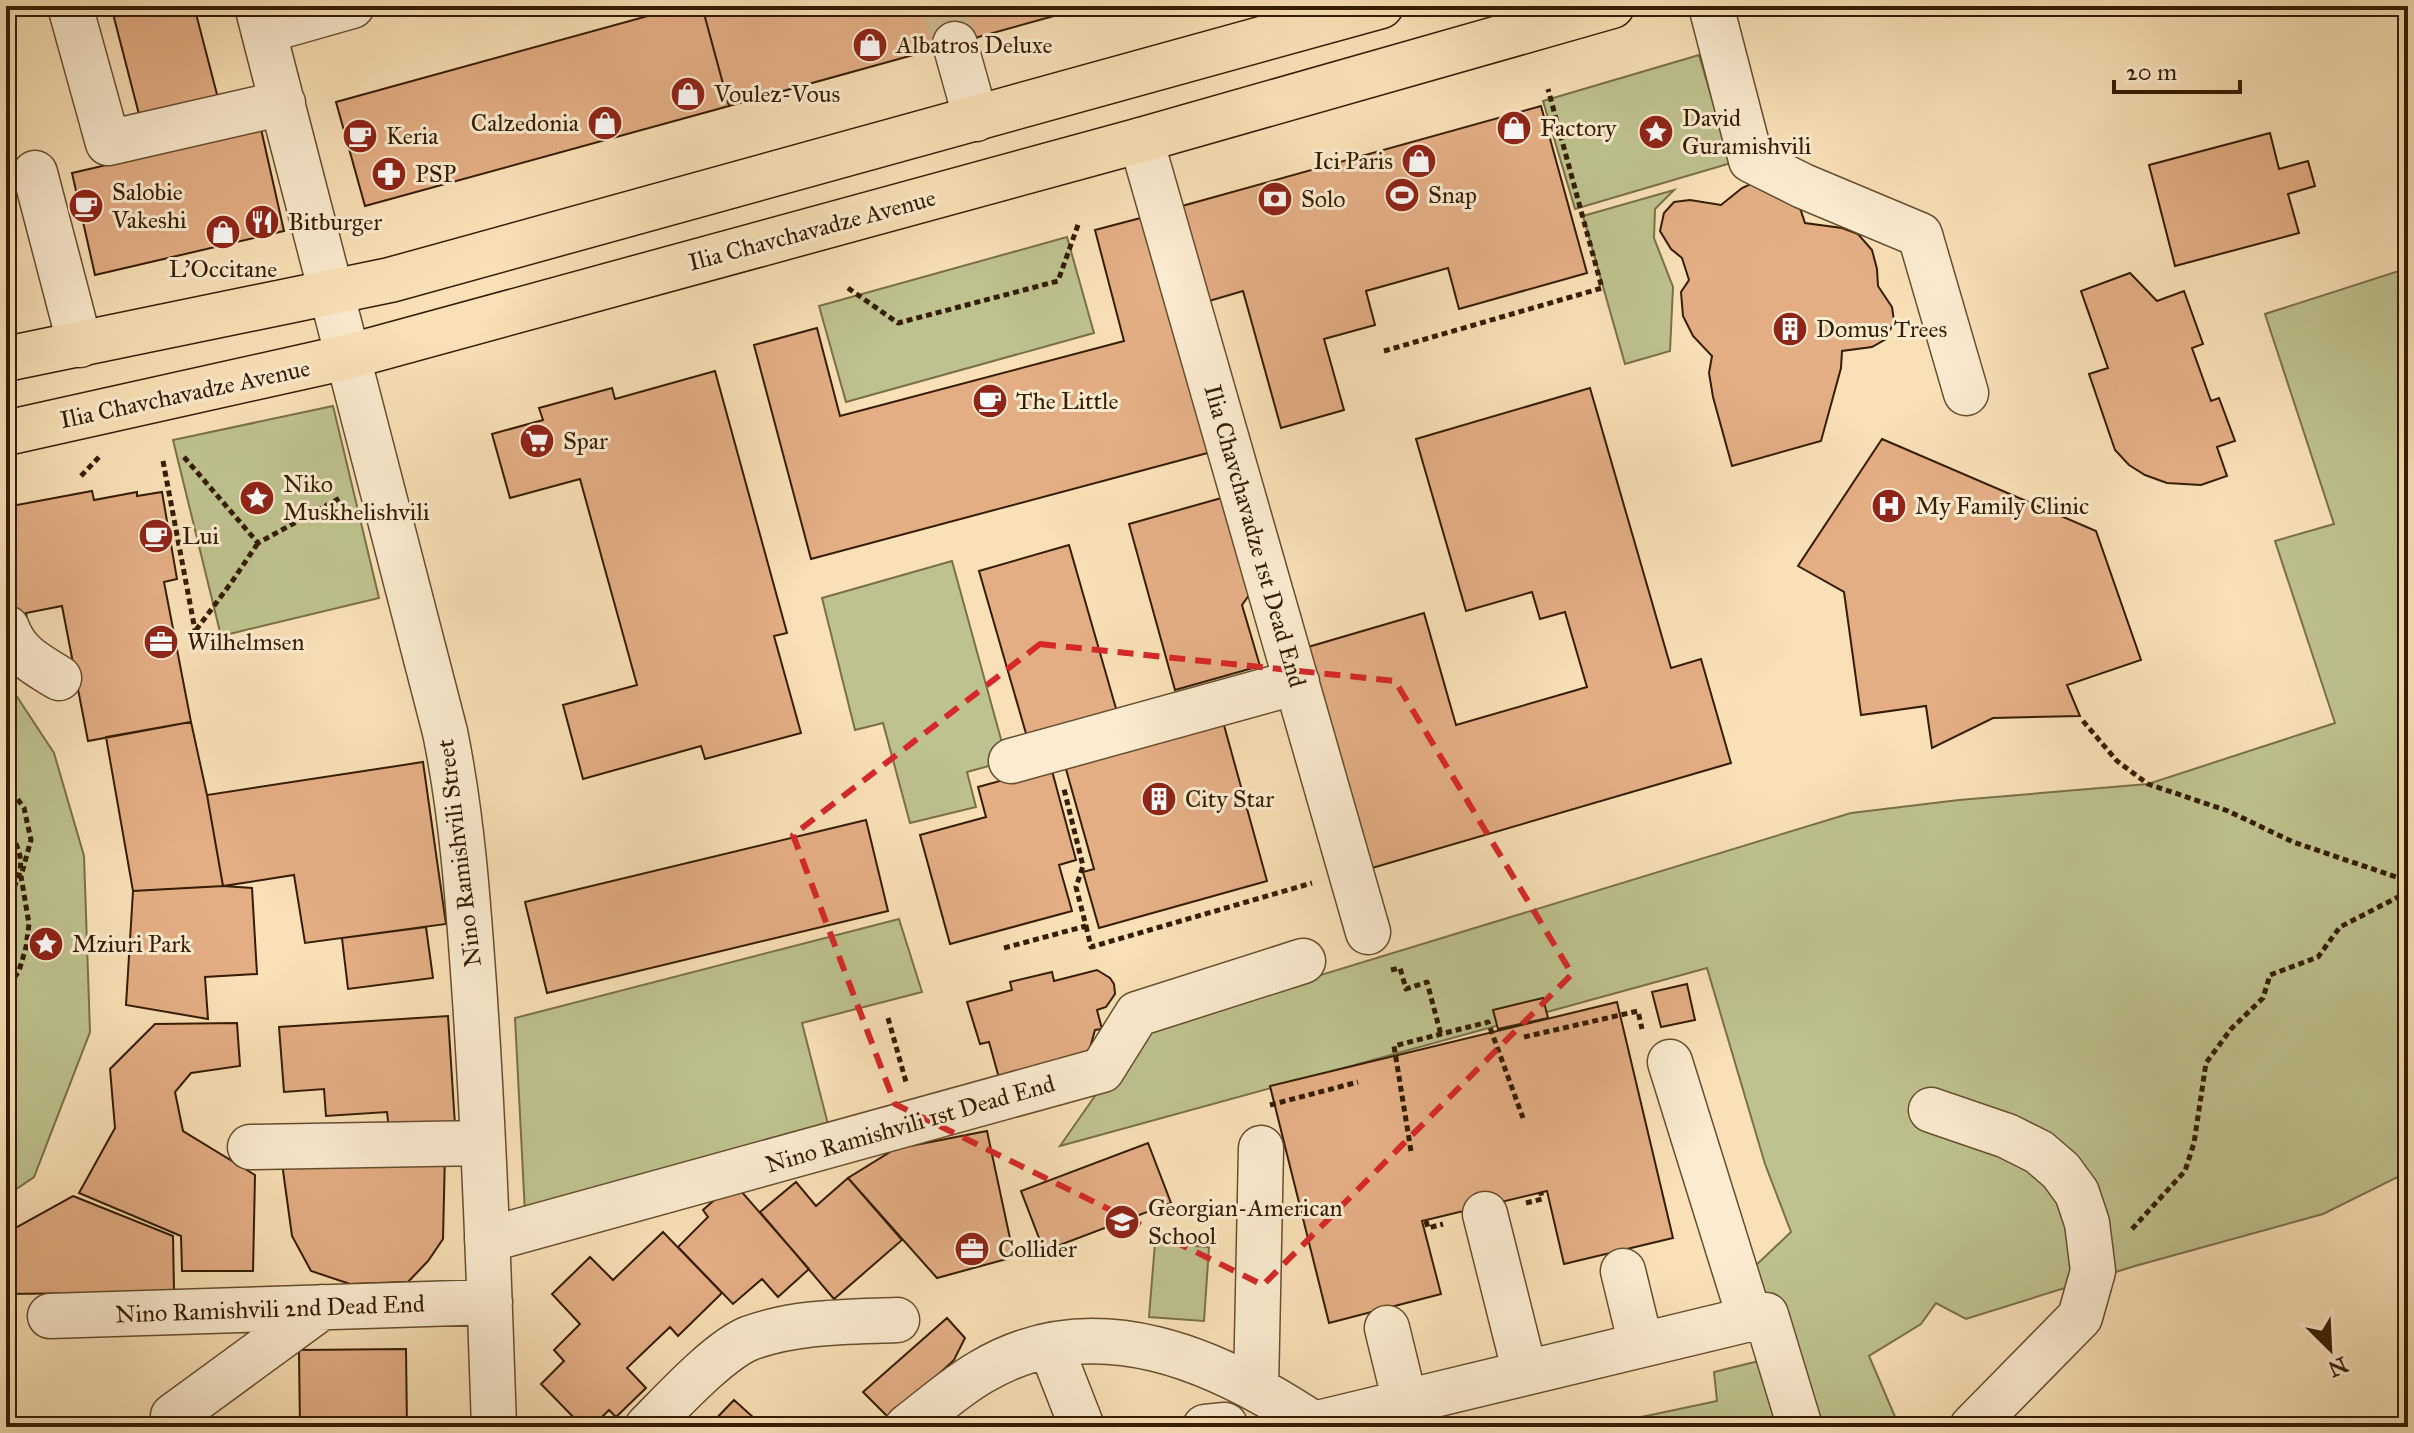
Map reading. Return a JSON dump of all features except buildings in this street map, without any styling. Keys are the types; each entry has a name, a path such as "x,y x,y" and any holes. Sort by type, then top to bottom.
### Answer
{"main road":[{"path":"6,359 390,280 1381,6"},
{"name":"Ilia Chavchavadze Avenue","path":"6,433 347,357 1141,140 1612,6"}],"street":[{"path":"70,6 108,143 283,103"},
{"path":"261,18 352,6"},
{"path":"1711,6 1751,160 1803,186 1920,235 1966,393"},
{"name":"Nino Ramishvili Street","path":"261,18 445,732 456,790 466,874 483,1143 494,1427"},
{"path":"955,44 976,119"},
{"name":"Ilia Chavchavadze 1st Dead End","path":"1141,140 1368,932"},
{"path":"35,173 80,345"},
{"path":"7,628 12,644 25,657 59,678"},
{"path":"1011,761 1297,682"},
{"name":"Nino Ramishvili 1st Dead End","path":"487,1240 1102,1070 1137,1014 1303,961"},
{"path":"1657,1050 1750,1319"},
{"path":"1931,1110 2007,1136 2039,1152 2061,1171 2077,1193 2087,1223 2093,1271 2080,1317 1972,1427"},
{"path":"250,1147 483,1143"},
{"path":"1256,1388 1261,1148"},
{"path":"1485,1214 1525,1373"},
{"path":"1623,1271 1641,1345"},
{"name":"Nino Ramishvili 2nd Dead End","path":"50,1316 490,1302"},
{"path":"173,1416 322,1307"},
{"path":"907,1427 980,1373 1007,1359 1050,1345 1107,1340 1156,1349 1207,1364 1256,1388 1316,1426 1766,1315 1800,1427"},
{"path":"647,1427 704,1370 747,1339 814,1323 897,1320"},
{"path":"1387,1328 1405,1402"},
{"path":"1050,1345 1082,1427"}],"path":[{"path":"1384,351 1602,288 1548,89"},
{"path":"848,288 898,323 1058,281 1079,222"},
{"path":"184,457 258,543"},
{"path":"163,461 195,630 258,543 378,477"},
{"path":"2083,721 2117,761 2148,784 2228,811 2293,842 2408,881"},
{"path":"1053,749 1083,866 1076,887 1091,947 1351,871"},
{"path":"6,783 24,808 31,840 21,876 6,901"},
{"path":"6,826 19,852 29,924 19,971 6,989"},
{"path":"6,874 21,876"},
{"path":"2093,1271 2185,1171 2194,1143 2206,1063 2231,1029 2263,998 2270,975 2318,957 2340,927 2408,894"},
{"path":"1004,948 1086,926"},
{"path":"1380,973 1400,968 1406,989 1427,982 1441,1035"},
{"path":"1524,1037 1638,1011 1657,1050"},
{"path":"888,1018 917,1123"},
{"path":"1411,1151 1394,1046 1488,1022 1523,1118"},
{"path":"1274,1104 1358,1082"}],"highlighted area":[{"path":"1040,644 1395,681 1572,974 1263,1285 895,1104 793,835"}],"green space":[{"path":"1699,55 1731,163 1575,209 1543,101"},
{"path":"1674,190 1655,209 1654,238 1673,287 1670,351 1625,364 1583,216"},
{"path":"1067,237 1094,333 846,402 819,306"},
{"path":"2408,268 2408,1172 2323,1214 2135,1266 1966,1319 1936,1303 1921,1324 1869,1356 1899,1426 1799,1427 1753,1268 1791,1232 1765,1164 1707,968 1060,1146 1141,1030 1851,813 1959,800 2148,784 2335,723 2275,541 2334,524 2265,314"},
{"path":"333,406 379,598 221,636 173,440"},
{"path":"952,561 1007,761 967,772 976,807 910,823 883,723 855,730 822,598"},
{"name":"Mziuri Park","path":"6,680 54,753 84,856 90,1032 34,1177 6,1196"},
{"path":"899,919 922,992 802,1023 830,1132 525,1213 515,1018"},
{"path":"1155,1243 1209,1247 1204,1321 1149,1317"},
{"path":"1771,1358 1792,1427 1594,1427 1717,1401 1714,1372"}],"tunnel":[{"path":"943,6 955,44"}],"place":[{"name":"Albatros Deluxe","path":"870,45"},
{"name":"Voulez-Vous","path":"688,94"},
{"name":"Calzedonia","path":"605,123"},
{"name":"Factory","path":"1514,128"},
{"name":"David Guramishvili","path":"1656,132"},
{"name":"Keria","path":"360,136"},
{"name":"Ici Paris","path":"1419,161"},
{"name":"PSP","path":"389,174"},
{"name":"Snap","path":"1402,195"},
{"name":"Solo","path":"1275,199"},
{"name":"Salobie Vakeshi","path":"86,206"},
{"name":"Bitburger","path":"262,222"},
{"name":"L'Occitane","path":"223,232"},
{"name":"Domus Trees","path":"1790,329"},
{"name":"The Little","path":"990,401"},
{"name":"Spar","path":"537,441"},
{"name":"Niko Muskhelishvili","path":"257,498"},
{"name":"My Family Clinic","path":"1889,506"},
{"name":"Lui","path":"156,536"},
{"name":"Wilhelmsen","path":"161,642"},
{"name":"City Star","path":"1159,799"},
{"name":"Mziuri Park","path":"46,944"},
{"name":"Georgian-American School","path":"1122,1222"},
{"name":"Collider","path":"972,1249"}]}
